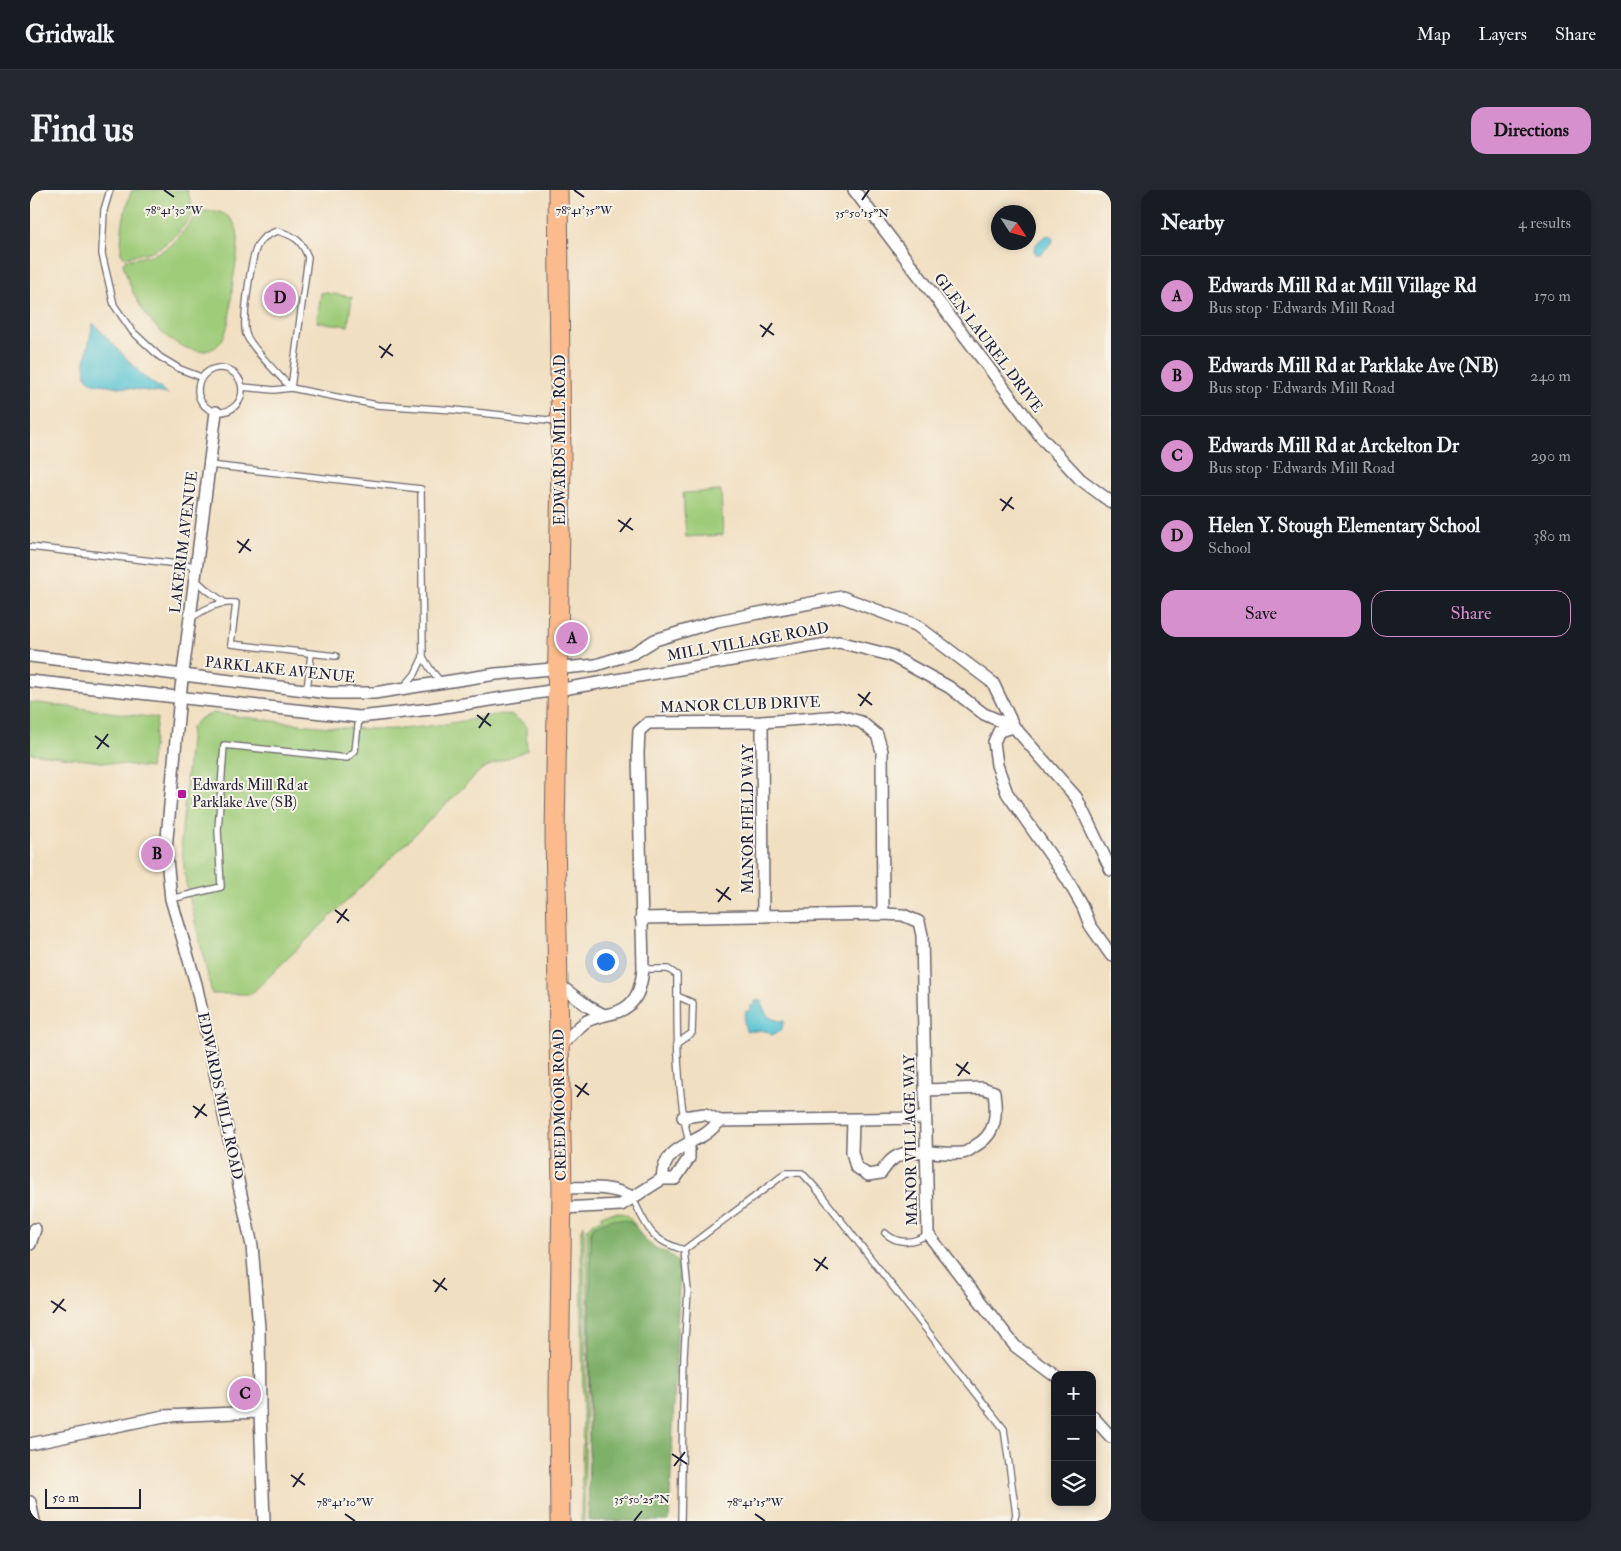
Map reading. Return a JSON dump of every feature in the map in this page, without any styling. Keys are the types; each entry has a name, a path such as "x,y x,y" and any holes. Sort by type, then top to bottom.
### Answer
{"main road":[{"name":"EDWARDS MILL ROAD","path":"557,690 561,421 558,190"},
{"name":"CREEDMOOR ROAD","path":"557,690 555,836 562,1188 559,1393 560,1521"}],"street":[{"name":"GLEN LAUREL DRIVE","path":"854,190 1042,438 1080,479 1111,502"},
{"name":"LAKERIM AVENUE","path":"183,675 216,412"},
{"name":"MILL VILLAGE ROAD","path":"557,667 596,665 634,653 656,640 717,621 842,597 916,625 993,683 1014,727 1076,797 1111,870"},
{"name":"MILL VILLAGE ROAD","path":"557,690 839,642 890,655 948,687 984,714 1014,727"},
{"name":"PARKLAKE AVENUE","path":"30,656 329,693 374,693 557,667"},
{"name":"EDWARDS MILL ROAD","path":"183,675 166,848 171,899 196,984 252,1246 259,1328 264,1521"},
{"path":"30,681 359,717 431,709 557,690"},
{"name":"MANOR CLUB DRIVE","path":"559,1048 586,1021 604,1014 619,1012 635,1001 641,985 644,969 641,918 638,752 639,731 648,723 762,722 840,716 861,722 877,735 882,751 883,914"},
{"name":"MANOR FIELD WAY","path":"762,722 764,916"},
{"path":"1014,727 1000,731 994,742 997,765 1007,793 1067,879 1083,907 1090,925 1111,955"},
{"path":"641,918 883,914"},
{"name":"MANOR VILLAGE WAY","path":"883,914 903,915 919,922 922,935 924,1118 928,1234 1015,1346 1051,1373"},
{"path":"558,984 589,1007 604,1014"},
{"path":"853,1120 852,1152 856,1166 868,1175 881,1173 889,1162 900,1154 925,1152 963,1153 982,1142 992,1129 996,1112 994,1092 982,1088 925,1090"},
{"path":"683,1117 705,1114 720,1121 924,1118"},
{"path":"562,1208 621,1205 632,1196 662,1179 662,1168 676,1149 704,1135 720,1121"},
{"path":"562,1188 619,1190 632,1196"},
{"path":"30,1244 35,1229"},
{"path":"30,1444 164,1416 260,1412"},
{"path":"1096,1420 1111,1437"},
{"path":"30,1502 34,1521"}],"lane":[{"path":"110,190 104,210 102,254 114,304 132,331 160,357 180,369 201,377"},
{"path":"278,231 290,235 302,244 308,257 291,388 251,342 246,333 244,320 252,256 258,244 267,234 278,231"},
{"path":"225,368 236,375 242,387 240,399 233,408 222,412 209,410 199,399 198,384 201,377 212,369 225,368"},
{"path":"242,387 274,390 291,388 377,405 454,410 561,421"},
{"path":"209,465 421,489 424,657 431,670 441,682"},
{"path":"30,547 196,566"},
{"path":"195,579 224,602"},
{"path":"190,619 203,610 224,602 236,603 232,644 336,656"},
{"path":"307,690 311,654"},
{"path":"404,688 415,674 424,657"},
{"path":"171,899 222,887 218,830 224,745 348,758 355,751 359,717"},
{"path":"644,969 668,969 677,975 677,1043 683,1117 689,1143"},
{"path":"677,996 693,1003 692,1033 677,1043"},
{"path":"684,1250 786,1173 802,1173 815,1187 1004,1429 1016,1514 1014,1521"},
{"path":"632,1196 648,1228 657,1239 684,1250"},
{"path":"885,1233 892,1240 903,1242 918,1240 928,1234"},
{"path":"681,1521 684,1355 687,1306 684,1250"}],"green space":[{"path":"132,190 187,190 194,211 185,225 164,245 143,254 125,257 121,254 122,229 126,206"},
{"path":"213,211 226,215 235,225 238,237 237,253 226,331 222,340 216,346 210,350 202,351 186,348 161,332 140,305 130,285 123,263 125,260 148,256 165,249 174,243 198,214"},
{"path":"321,292 352,297 348,326 317,322"},
{"path":"721,491 723,535 686,537 683,493"},
{"path":"30,702 157,718 150,768 30,753"},
{"path":"214,713 312,725 387,729 436,725 500,714 512,715 526,725 527,750 482,769 251,994 212,994 186,883 181,841 191,728 199,719"},
{"path":"619,1212 627,1215 636,1226 628,1221 591,1231 589,1437 587,1228 593,1222 602,1220 601,1215"},
{"path":"612,1219 631,1222 650,1245 669,1254 680,1266 669,1521 588,1521 591,1231 594,1226"},
{"path":"584,1225 586,1404 584,1521 581,1521 583,1416 581,1232"}],"water":[{"path":"1050,235 1053,239 1052,243 1041,254 1036,254 1034,250 1036,250 1036,245"},
{"path":"93,323 143,376 168,394 93,383 86,377 85,362"},
{"path":"755,1001 762,1001 768,1016 775,1020 784,1021 781,1031 771,1035 767,1031 746,1031 744,1022 746,1011 750,1011 750,1006 755,1006"}],"place":[{"name":"Helen Y. Stough Elementary School","path":"280,298"},
{"name":"Edwards Mill Rd at Mill Village Rd","path":"572,638"},
{"name":"Edwards Mill Rd at Parklake Ave (SB)","path":"182,794"},
{"name":"Edwards Mill Rd at Parklake Ave (NB)","path":"157,854"},
{"name":"Edwards Mill Rd at Arckelton Dr","path":"245,1394"}]}
